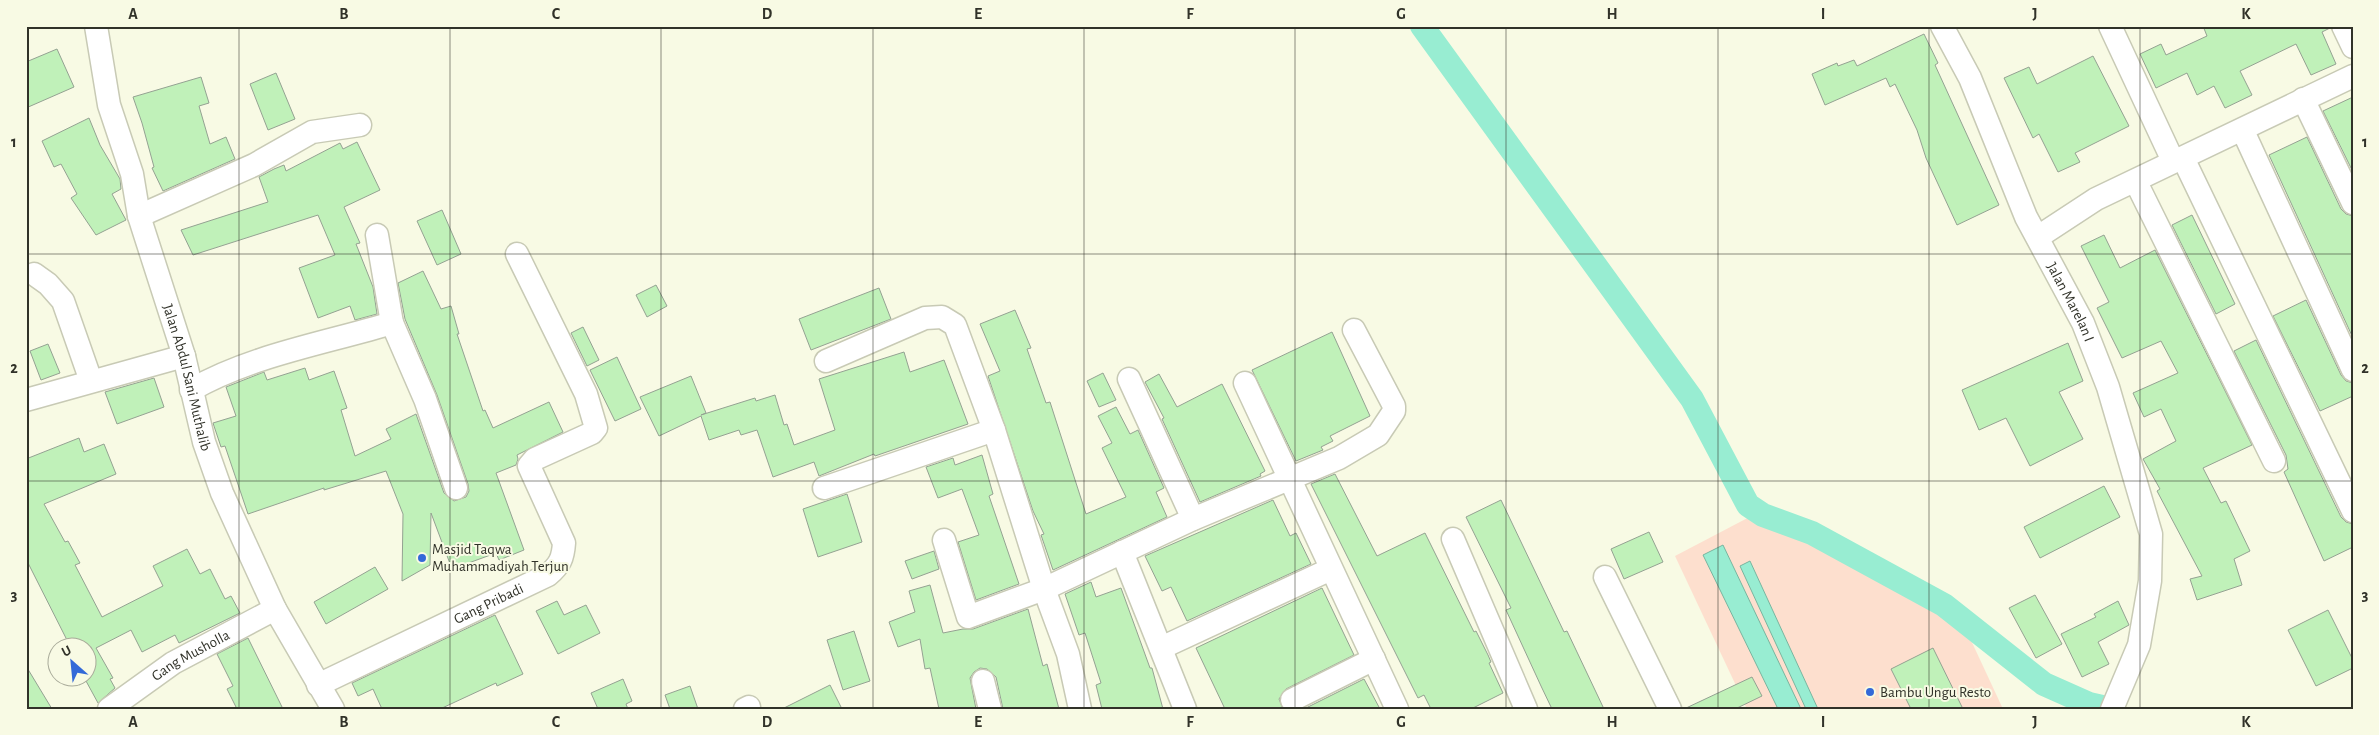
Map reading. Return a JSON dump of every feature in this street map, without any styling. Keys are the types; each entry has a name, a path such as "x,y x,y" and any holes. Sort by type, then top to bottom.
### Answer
{"street":[{"name":"Jalan Abdul Sani Muthalib","path":"96,26 109,105 132,174 139,216 184,356 204,442 222,493 275,609 333,709"},
{"name":"Jalan Marelan I","path":"1942,26 1970,78 2015,193 2084,323 2108,387 2151,534 2150,581 2139,644 2112,709"},
{"path":"2110,26 2353,511"},
{"path":"2343,26 2353,47"},
{"path":"2038,237 2096,199 2243,131 2303,99 2353,76"},
{"path":"2303,99 2353,203"},
{"path":"139,216 254,165 312,132 360,124"},
{"path":"2243,131 2353,370"},
{"path":"2136,182 2274,461"},
{"path":"376,235 392,323 425,399 456,488"},
{"name":"Gang Pribadi","path":"318,685 548,576 559,566 563,556 564,543 529,466 535,459 592,433 596,428 586,394 517,254"},
{"path":"34,274 48,284 63,301 91,381"},
{"path":"826,361 925,318 942,317 956,325 994,430 1044,589 1068,654 1080,709"},
{"path":"191,390 212,378 267,358 392,323"},
{"path":"944,540 968,617 1044,589 1193,519 1339,458 1378,435 1394,411 1394,406 1354,330"},
{"path":"26,400 184,356"},
{"path":"1128,379 1193,519"},
{"path":"1244,383 1396,709"},
{"path":"824,488 994,430"},
{"path":"1453,539 1517,706"},
{"path":"1122,552 1185,709"},
{"path":"1161,648 1331,569"},
{"path":"1605,577 1670,709"},
{"name":"Gang Musholla","path":"109,709 173,663 275,609"},
{"path":"1292,700 1374,659"},
{"path":"983,681 990,709"}],"shaded area":[{"path":"1759,512 1814,535 1944,605 1969,636 2003,709 1747,709 1675,556"}],"water":[{"path":"1723,545 1801,709 1778,709 1703,555"},
{"path":"1750,561 1818,709 1806,709 1740,566"}],"building":[{"path":"2203,26 2330,26 2330,28 2322,32 2336,64 2311,75 2296,44 2240,71 2252,95 2225,108 2214,86 2197,95 2187,73 2156,88 2140,54 2161,44 2166,55 2207,36"},
{"path":"1924,34 1938,63 1935,65 1999,205 1957,225 1926,158 1917,130 1895,84 1890,87 1886,78 1825,105 1812,74 1837,63 1838,66 1854,60 1857,66"},
{"path":"57,49 74,87 26,108 26,62"},
{"path":"2093,56 2129,126 2075,153 2080,162 2058,172 2039,134 2033,138 2004,78 2029,67 2037,84"},
{"path":"276,73 295,119 268,130 250,84"},
{"path":"201,77 209,103 199,106 210,144 226,137 235,159 163,191 152,168 154,167 133,97"},
{"path":"2353,97 2353,172 2323,111"},
{"path":"89,118 100,145 120,179 121,189 112,194 126,220 96,235 71,198 77,194 61,164 54,167 42,141"},
{"path":"2307,137 2341,209 2346,214 2353,216 2353,338 2269,155"},
{"path":"357,142 380,190 344,207 360,243 356,244 373,287 377,314 355,320 350,306 318,318 299,268 335,255 318,215 193,255 181,230 268,202 259,177 284,165 286,171 340,143 343,149"},
{"path":"442,210 461,254 437,265 417,221"},
{"path":"2192,215 2235,304 2216,314 2172,225"},
{"path":"2104,235 2120,268 2155,250 2252,445 2203,468 2221,503 2226,501 2250,551 2234,559 2242,585 2197,600 2190,579 2202,576 2157,491 2160,489 2143,459 2176,441 2161,409 2144,417 2133,393 2178,373 2161,341 2122,358 2097,308 2109,302 2081,246"},
{"path":"423,271 441,309 451,306 459,334 457,334 483,411 485,410 493,428 549,402 563,432 517,455 516,465 496,473 524,550 499,560 496,553 452,569 431,513 430,565 402,581 403,514 386,471 324,490 324,488 248,514 225,446 221,447 213,423 236,416 226,387 264,372 267,380 305,368 309,380 334,371 347,408 341,410 355,456 391,439 386,429 416,414 444,493 454,501 466,497 469,491 468,484 437,395 405,319 398,283"},
{"path":"656,285 667,306 647,317 636,295"},
{"path":"879,288 891,319 811,350 799,319"},
{"path":"2306,300 2341,375 2346,381 2353,383 2353,396 2320,411 2273,316"},
{"path":"1015,310 1031,348 1027,349 1046,403 1050,402 1086,514 1126,497 1102,448 1112,443 1098,416 1116,407 1130,434 1138,430 1164,488 1156,492 1167,517 1053,570 1041,535 1044,534 1033,511 988,376 1000,371 980,324"},
{"path":"583,327 599,360 587,366 571,333"},
{"path":"1332,332 1370,416 1330,436 1333,441 1321,447 1323,450 1296,461 1252,370"},
{"path":"2256,340 2341,517 2346,522 2353,524 2353,547 2324,561 2284,472 2288,469 2286,455 2234,351"},
{"path":"2068,343 2083,381 2059,392 2083,439 2030,466 2006,418 1979,430 1962,390"},
{"path":"48,344 60,373 41,380 30,351"},
{"path":"904,352 910,372 944,360 968,424 875,456 874,454 819,476 814,462 773,477 757,430 741,435 739,430 709,440 701,416 659,436 640,397 691,376 706,413 701,415 755,398 756,401 775,395 784,425 787,424 794,445 835,430 819,379"},
{"path":"617,357 641,409 615,421 590,370"},
{"path":"1103,373 1116,400 1099,407 1087,381"},
{"path":"1159,374 1177,407 1222,384 1265,471 1260,474 1261,476 1200,502 1162,419 1164,418 1145,382"},
{"path":"154,378 164,407 117,424 105,392"},
{"path":"79,438 84,452 104,444 116,474 44,504 65,542 68,541 80,563 75,565 102,617 163,586 153,566 187,549 200,574 210,569 225,599 231,596 240,613 179,643 175,635 142,652 131,630 98,647 98,638 66,638 26,559 26,459"},
{"path":"982,455 993,494 989,496 1019,584 976,600 958,542 979,535 962,489 938,498 926,467 953,458 955,465"},
{"path":"1335,474 1377,556 1425,533 1474,632 1476,631 1488,655 1491,662 1489,663 1503,693 1471,709 1431,709 1424,695 1418,698 1311,484"},
{"path":"2104,486 2120,517 2040,558 2024,527"},
{"path":"847,494 862,542 818,557 803,509"},
{"path":"1273,500 1290,536 1296,533 1311,564 1187,621 1171,587 1162,591 1145,556"},
{"path":"1501,500 1564,632 1567,631 1604,709 1552,709 1506,610 1511,608 1466,517"},
{"path":"1649,532 1663,562 1624,579 1611,549"},
{"path":"934,551 939,569 912,579 905,561"},
{"path":"375,567 388,589 326,624 314,602"},
{"path":"1091,582 1096,597 1121,588 1150,668 1152,668 1163,709 1102,709 1096,685 1101,683 1085,633 1079,635 1065,594"},
{"path":"930,585 943,633 973,629 1028,609 1043,666 1047,664 1059,709 1003,709 996,677 987,669 980,668 970,678 976,709 939,709 930,668 925,669 920,639 898,647 889,622 915,612 909,591"},
{"path":"1322,588 1354,655 1286,689 1279,699 1283,709 1225,709 1196,648"},
{"path":"2035,595 2062,644 2036,658 2009,608"},
{"path":"557,601 564,615 586,605 600,633 558,654 536,611"},
{"path":"2118,601 2129,625 2098,642 2109,664 2082,677 2061,634 2096,617 2094,614"},
{"path":"2328,610 2353,660 2353,668 2316,686 2288,630"},
{"path":"495,615 523,674 497,686 496,683 440,709 382,709 373,689 358,696 352,683"},
{"path":"854,631 870,681 843,690 827,640"},
{"path":"248,638 283,709 237,709 227,689 233,686 217,654"},
{"path":"1933,648 1963,709 1911,709 1891,669"},
{"path":"98,652 113,678 110,679 115,688 98,703 90,688 98,688"},
{"path":"26,666 52,709 26,709"},
{"path":"1752,677 1762,696 1735,709 1684,709"},
{"path":"623,679 632,701 626,704 628,709 598,709 591,693"},
{"path":"1364,679 1380,709 1304,709"},
{"path":"830,685 842,709 782,709"},
{"path":"690,686 698,709 670,709 665,695"}],"waterway":[{"path":"1422,26 1692,399 1748,505 1763,515 1812,533 1944,605 2044,684 2089,704 2111,709"}],"place":[{"name":"Masjid Taqwa Muhammadiyah Terjun","path":"422,558"},
{"name":"Bambu Ungu Resto","path":"1870,692"}]}
